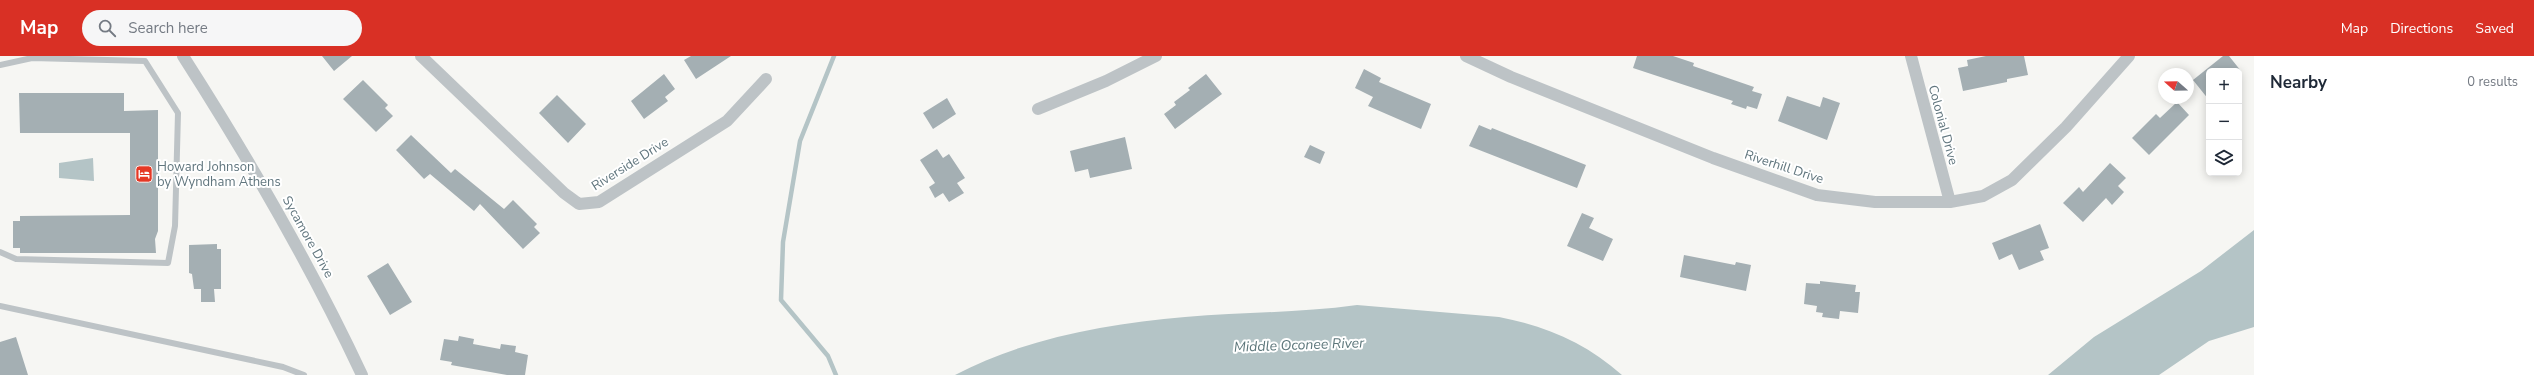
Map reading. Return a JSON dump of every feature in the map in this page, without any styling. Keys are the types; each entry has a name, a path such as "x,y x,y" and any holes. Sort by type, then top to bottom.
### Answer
{"street":[{"name":"Sycamore Drive","path":"183,56 243,150 308,265 327,299 362,375"},
{"name":"Riverside Drive","path":"421,56 564,193 579,204 599,202 726,121 766,79"},
{"path":"1038,109 1106,81 1156,56"},
{"name":"Riverhill Drive","path":"1466,56 1510,77 1713,158 1817,195 1875,202 1950,202 1983,196 2012,180 2066,127 2129,56"},
{"name":"Colonial Drive","path":"1911,56 1950,202"}],"lane":[{"path":"0,65 32,58 144,58 178,113 175,226 168,263 16,260 0,252"},
{"path":"0,306 283,368 304,375"}],"water":[{"path":"93,158 94,181 59,178 59,163"},
{"path":"2254,230 2254,327 2209,341 2159,375 2048,375 2094,337 2201,271"},
{"name":"Middle Oconee River","path":"1357,305 1499,317 1533,325 1565,337 1580,345 1622,375 955,375 1010,351 1038,342 1096,329 1185,317 1314,310"}],"building":[{"path":"322,56 352,56 334,71"},
{"path":"691,56 731,56 696,79 684,60"},
{"path":"1637,56 1673,56 1694,63 1693,66 1754,87 1752,91 1762,94 1757,109 1747,106 1746,109 1731,104 1733,101 1633,68"},
{"path":"1986,56 2024,56 2028,75 2007,79 2007,82 1963,91 1958,68 1968,66 1967,60"},
{"path":"2223,56 2229,56 2239,68 2208,68"},
{"path":"1364,69 1381,78 1379,82 1431,104 1421,129 1368,106 1373,97 1355,88"},
{"path":"2206,70 2206,96 2194,81 2194,79"},
{"path":"664,74 675,89 665,97 668,101 644,119 631,101"},
{"path":"1206,74 1222,94 1175,129 1164,114 1176,105 1174,102 1190,90 1188,88"},
{"path":"363,80 388,105 385,108 393,116 376,132 343,99"},
{"name":"Howard Johnson by Wyndham Athens","path":"19,93 124,93 124,111 158,110 158,231 155,239 156,253 20,253 20,248 13,248 13,221 20,221 20,216 130,215 130,133 20,133"},
{"path":"557,95 586,124 568,143 539,113"},
{"path":"1787,96 1820,107 1823,97 1840,103 1827,140 1778,121"},
{"path":"947,98 956,114 933,129 923,113"},
{"path":"2175,104 2179,104 2189,115 2149,155 2132,138 2156,114 2160,118"},
{"path":"1479,125 1491,130 1492,128 1586,165 1577,188 1469,146"},
{"path":"411,135 451,173 455,169 504,209 513,200 537,224 534,227 540,233 523,249 480,204 474,211 430,174 424,179 396,150"},
{"path":"1125,137 1132,169 1090,178 1088,169 1075,172 1070,151"},
{"path":"1310,145 1325,152 1320,164 1304,157"},
{"path":"937,149 943,158 949,154 965,178 957,183 964,193 949,202 943,193 935,198 929,187 935,183 920,160"},
{"path":"2110,163 2126,178 2118,186 2124,192 2112,205 2106,198 2083,222 2063,203 2079,187 2083,192"},
{"path":"1582,213 1594,218 1589,228 1613,239 1603,261 1567,246"},
{"path":"2040,224 2049,248 2040,251 2044,260 2019,270 2012,254 1999,260 1992,243"},
{"path":"217,244 217,249 221,249 221,289 214,289 215,302 201,302 201,289 194,289 192,274 189,273 189,245"},
{"path":"1684,255 1735,265 1736,262 1751,265 1746,291 1680,277"},
{"path":"388,263 412,302 390,315 367,276"},
{"path":"1820,281 1856,285 1855,292 1860,292 1858,313 1840,311 1839,319 1822,317 1823,313 1816,312 1817,306 1804,304 1806,283 1820,284"},
{"path":"459,336 474,339 473,344 500,349 501,344 516,346 515,352 528,355 525,375 507,375 451,365 452,362 440,360 444,339 458,341"},
{"path":"16,337 28,375 0,375 0,342"}],"waterway":[{"path":"834,56 800,141 783,242 781,300 828,356 836,375"}],"place":[{"name":"Howard Johnson by Wyndham Athens","path":"144,174"}]}
